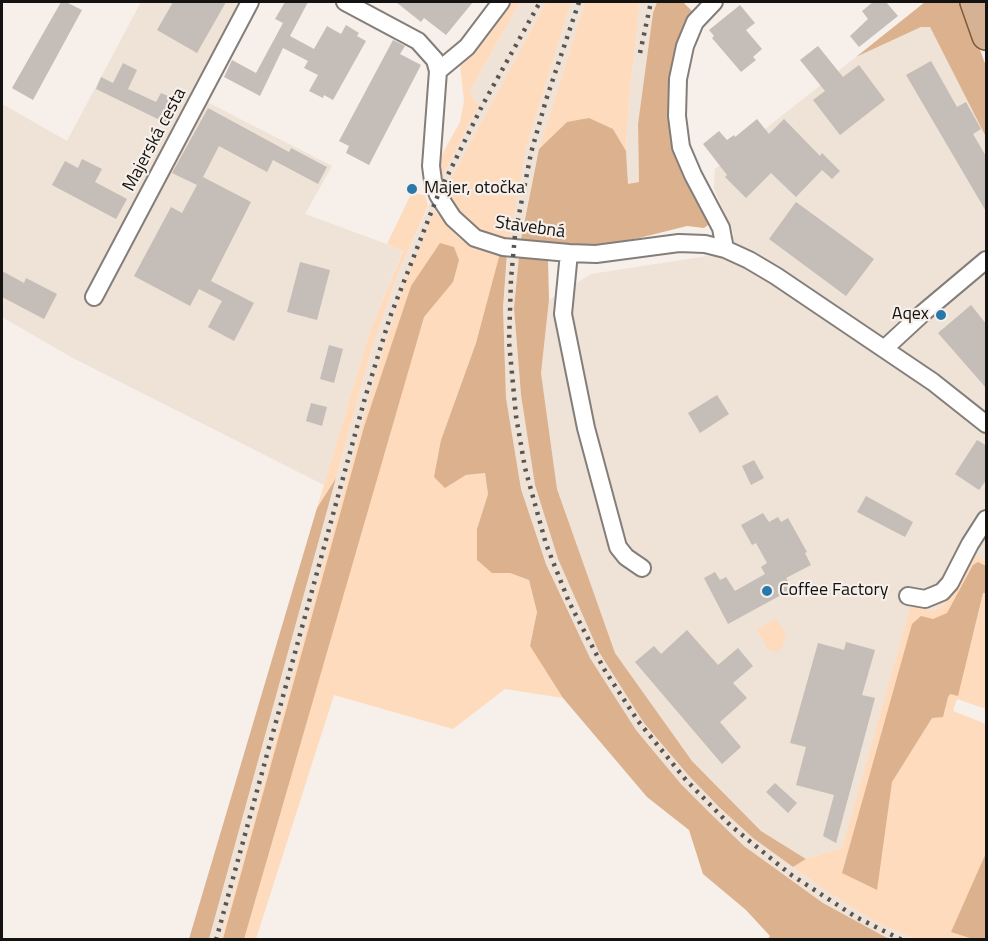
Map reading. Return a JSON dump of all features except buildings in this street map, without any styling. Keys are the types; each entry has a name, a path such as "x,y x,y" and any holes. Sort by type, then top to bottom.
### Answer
{"main road":[{"path":"974,2 987,36"}],"street":[{"name":"Majerská cesta","path":"94,297 250,2"},
{"path":"345,2 418,41 435,60 438,71 467,47 501,2"},
{"path":"714,2 695,22 684,45 678,79 677,116 681,147 721,228 725,249"},
{"name":"Stavebná","path":"438,71 431,166 438,195 453,219 475,238 503,247 569,253 596,254 679,243 705,244 725,249 750,260 776,276 933,382 987,424"},
{"path":"569,253 563,314 586,428 618,547 626,557 642,568"},
{"path":"884,349 987,260"},
{"path":"908,596 926,599 942,592 950,583 970,544 987,519"}],"shaded area":[{"path":"141,2 258,2 205,101 332,166 305,214 403,250 370,331 324,485 71,357 2,317 2,104 67,141"},
{"path":"504,2 520,2 470,91 479,105 441,179 439,160 460,122 464,101 460,65"},
{"path":"520,2 546,2 447,186 406,279 346,482 221,939 209,940 372,348 397,276 441,179 479,105 470,91"},
{"path":"546,2 571,2 526,148 509,241 494,237 476,227 459,212 450,197 447,186"},
{"path":"571,2 585,2 539,149 522,231 514,308 521,395 535,485 558,559 600,652 644,723 689,776 753,838 793,867 872,920 914,939 889,939 823,903 744,846 681,784 636,730 590,658 546,563 521,489 506,398 503,308 510,230 526,148"},
{"path":"585,2 640,2 629,98 626,151 613,129 567,122 539,149"},
{"path":"640,2 657,2 653,13 638,124 639,182 628,185 626,151 629,98"},
{"path":"657,2 683,2 692,11 678,44 672,110 709,221 708,225 704,228 687,226 601,245 521,239 539,149 567,122 589,118 613,129 626,151 628,184 639,182 638,124 653,13"},
{"path":"925,2 962,2 986,66 986,137 930,27 921,27 856,57"},
{"path":"921,27 930,27 986,137 986,561 971,553 944,604 934,611 911,606 842,848 806,859 761,831 692,761 615,653 557,489 541,373 549,300 591,274 727,253 734,235 714,188 715,169 856,57"},
{"path":"412,192 426,196 428,206 397,276 372,348 336,478 317,508 370,331 403,251 387,244"},
{"path":"435,211 458,237 469,245 500,253 476,343 441,440 445,488 466,475 485,473 488,494 477,529 492,573 510,573 529,580 537,612 530,646 563,698 505,689 453,729 334,695 256,939 221,940 382,354 406,279"},
{"path":"440,243 454,247 459,260 453,282 424,317 244,939 223,939 364,427 411,286"},
{"path":"500,253 507,254 503,308 506,398 521,489 546,564 590,658 636,730 681,784 744,846 823,903 889,939 768,939 770,936 746,910 703,874 689,830 647,797 563,698 530,646 537,612 529,580 510,573 492,573 477,560 477,529 488,494 485,473 466,475 445,488 434,477 441,440 476,343"},
{"path":"519,256 548,259 549,300 541,373 557,489 615,653 692,761 761,831 806,859 793,867 753,838 689,776 644,723 599,652 558,559 535,485 521,395 514,308"},
{"path":"336,478 209,939 189,939 317,508"},
{"path":"972,553 986,561 986,709 957,699 953,711 986,724 986,939 914,939 872,920 793,867 806,859 842,848 911,605 934,611 944,604"},
{"path":"978,562 986,566 986,593 983,593 958,696 950,694 943,717 932,718 892,782 877,890 842,873 912,624 921,616 933,619 947,613 973,565"},
{"path":"776,619 786,635 781,651 775,652 768,649 757,630"},
{"path":"986,853 986,939 973,939 951,932"}],"railway":[{"path":"216,940 365,398 390,317 438,195 482,106 540,2"},
{"path":"579,2 531,153 515,235 511,279 509,342 516,416 525,468 546,544 569,602 604,669 638,721 686,780 730,825 790,874 856,917 902,940"},
{"path":"640,53 651,2"}],"place":[{"name":"Majer, otočka","path":"412,189"},
{"name":"Aqex","path":"941,315"},
{"name":"Coffee Factory","path":"767,591"}]}
